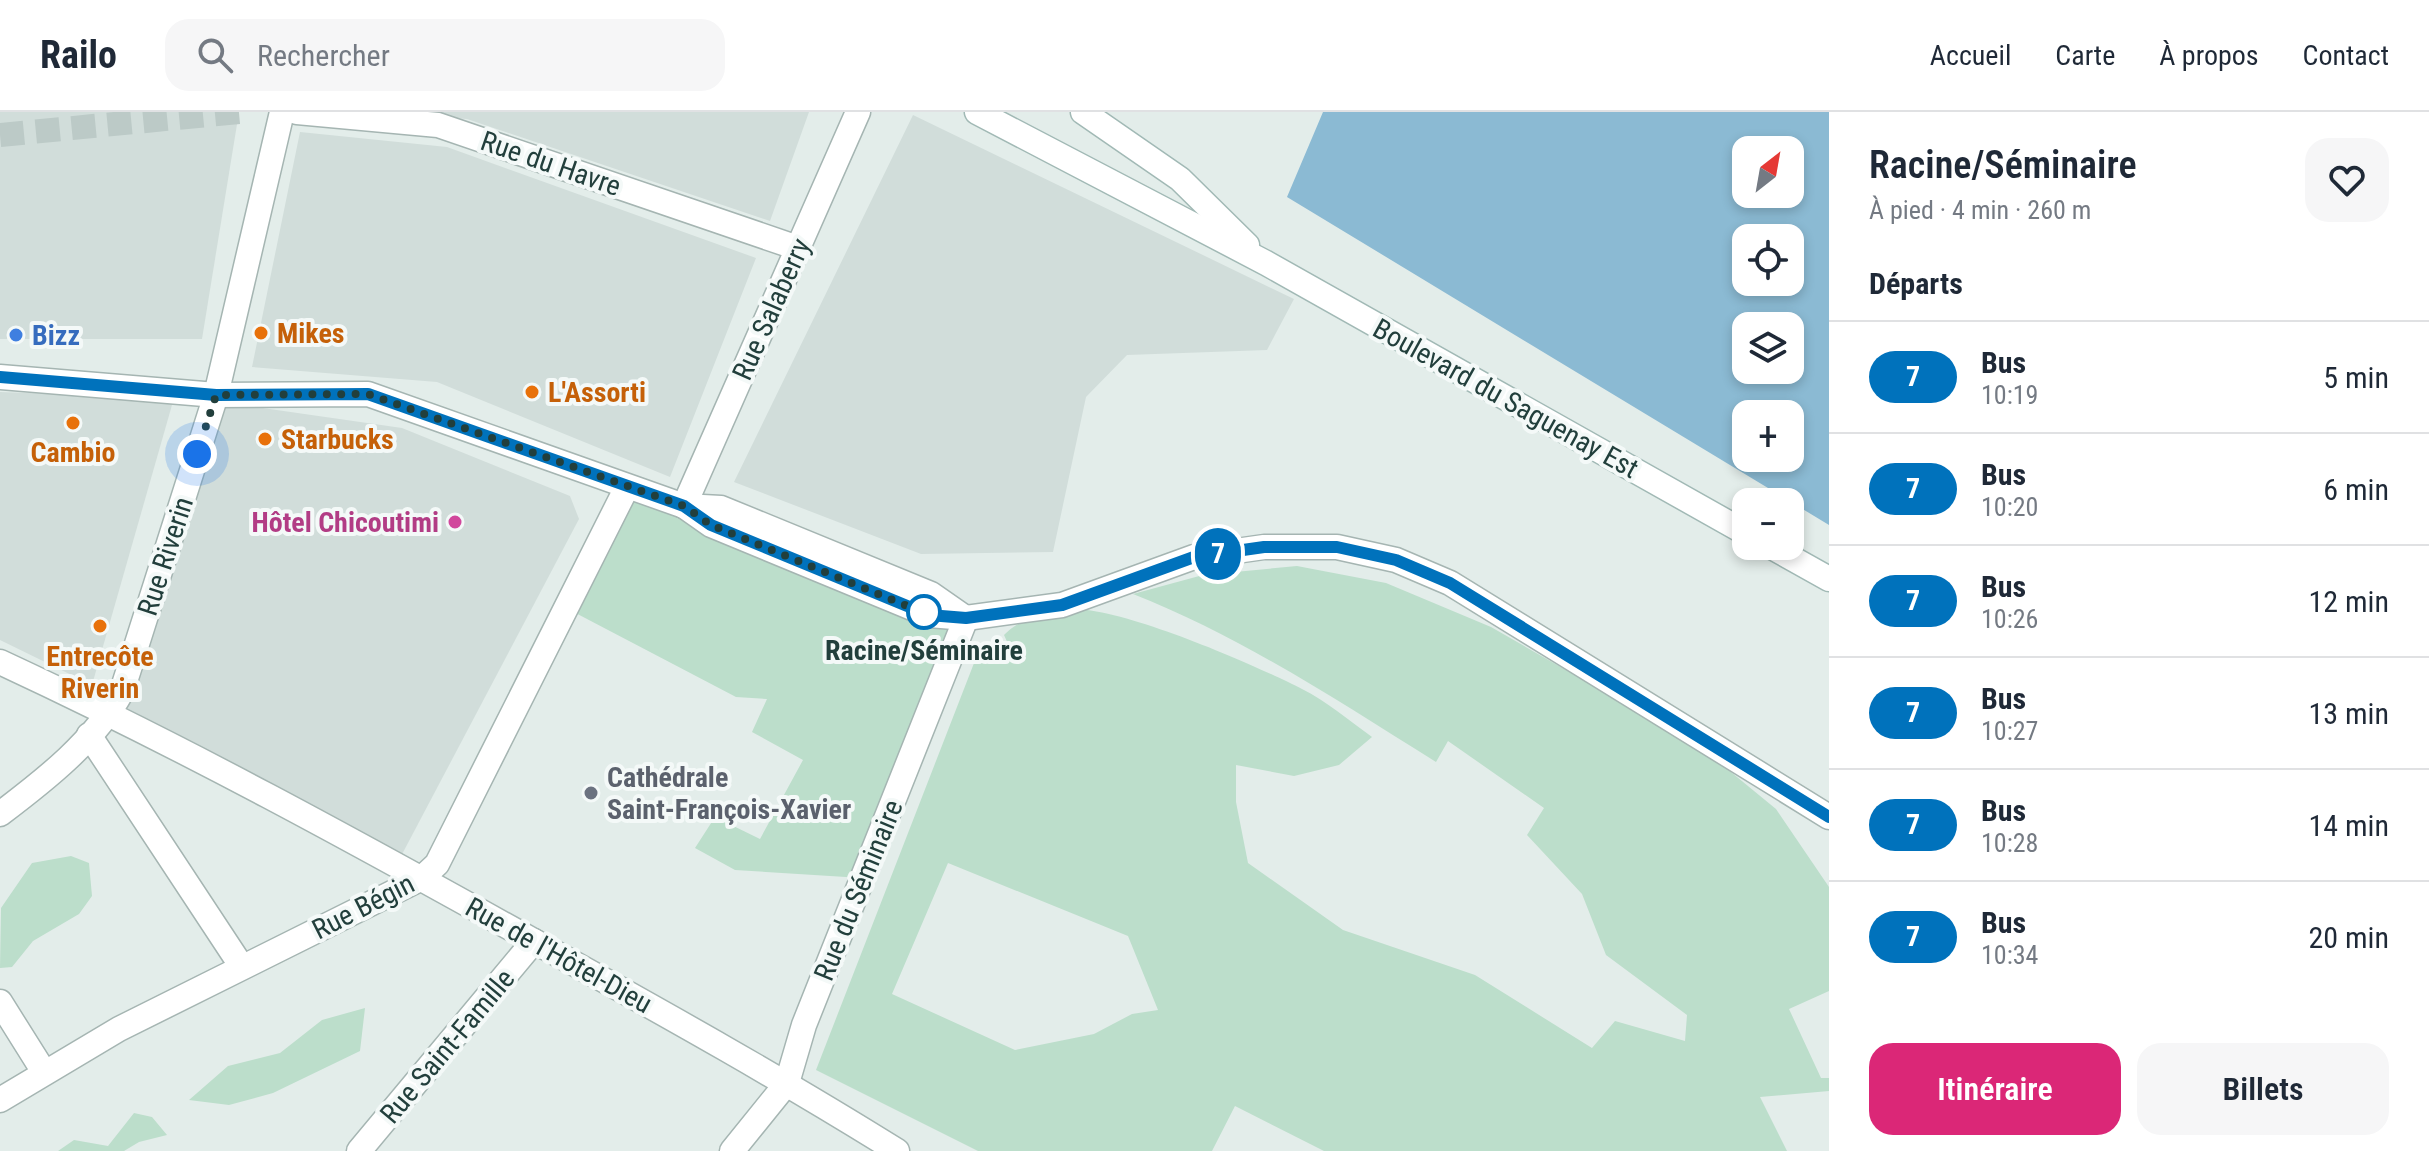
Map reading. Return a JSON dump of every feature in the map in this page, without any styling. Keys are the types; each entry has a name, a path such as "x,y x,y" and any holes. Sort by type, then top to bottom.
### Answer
{"street":[{"name":"Rue Riverin","path":"0,814 48,777 110,713 122,691 216,395 282,112"},
{"name":"Rue du Havre","path":"297,112 438,125 798,248"},
{"name":"Rue Salaberry","path":"684,506 858,112"},
{"name":"Boulevard du Saguenay Est","path":"977,112 1266,263 1732,525"},
{"name":"Boulevard du Saguenay Est","path":"1083,112 1180,179 1266,263"},
{"path":"0,377 216,395 368,394 684,506 711,525 929,615 966,618 1062,605 1194,557 1264,547 1337,547 1396,560 1450,583 1829,817"},
{"name":"Rue Bégin","path":"0,1100 44,1072 242,967 422,878 437,864 627,487"},
{"path":"1795,560 1829,579"},
{"name":"Rue du Séminaire","path":"732,1151 787,1083 804,1025 966,618"},
{"name":"Rue de l'Hôtel-Dieu","path":"0,662 110,713 422,878 787,1083 897,1151"},
{"path":"89,735 242,967"},
{"name":"Rue Saint-Famille","path":"359,1151 534,941"},
{"path":"0,1002 44,1072"}],"shaded area":[{"path":"0,112 239,112 202,339 0,339"},
{"path":"356,112 809,112 770,221 467,119"},
{"path":"913,115 1294,299 1267,350 1127,355 1086,397 1053,552 921,554 734,482"},
{"path":"300,132 447,147 756,258 670,477 437,382 252,367"},
{"path":"0,392 174,398 92,685 0,640"},
{"path":"227,403 402,428 570,496 579,519 399,860 126,708"}],"green space":[{"path":"627,487 966,618 862,878 735,870 695,848 715,817 760,839 803,760 752,732 767,699 736,697 566,608"},
{"path":"1297,566 1386,583 1491,627 1606,693 1726,768 1776,809 1829,887 1829,991 1789,1009 1821,1078 1829,1078 1829,1091 1760,1097 1787,1151 1324,1151 1235,1106 1212,1151 978,1151 816,1070 976,658 1014,657 1004,635 1032,617 1065,609 1117,616 1219,651 1311,694 1372,737 1339,765 1294,776 1236,765 1236,802 1248,863 1343,930 1475,975 1592,1048 1615,1021 1685,1041 1687,1015 1606,955 1582,894 1527,835 1544,808 1448,741 1436,762 1250,650 1212,629 1133,594 1203,575","holes":["948,863 1128,936 1158,1010 1132,1014 1094,1034 1015,1050 892,994"]},
{"path":"71,856 89,863 92,896 79,914 33,941 12,967 0,968 1,908 32,863"},
{"path":"365,1008 360,1051 273,1093 229,1105 189,1100 228,1066 280,1053 322,1020"},
{"path":"134,1113 152,1117 167,1135 139,1142 124,1151 58,1151 74,1140 108,1146"}],"water":[{"path":"1323,112 1829,112 1829,525 1804,510 1804,488 1768,488 1741,472 1804,472 1804,400 1732,400 1732,466 1287,197"}],"tunnel":[{"path":"0,135 239,112"}],"bus line":[{"name":"7","path":"0,377 216,395 368,394 684,506 711,525 929,615 966,618 1062,605 1194,557 1264,547 1337,547 1396,560 1450,583 1829,817"}],"place":[{"name":"Mikes","path":"261,333"},
{"name":"Bizz","path":"16,335"},
{"name":"L'Assorti","path":"532,392"},
{"name":"Cambio","path":"73,423"},
{"name":"Starbucks","path":"265,439"},
{"name":"Hôtel Chicoutimi","path":"455,522"},
{"name":"Racine/Séminaire","path":"924,612"},
{"name":"Entrecôte Riverin","path":"100,626"},
{"name":"Cathédrale Saint-François-Xavier","path":"591,793"}],"route":[{"path":"197,454 216,395 368,394 684,506 711,525 929,615 924,612"}]}
